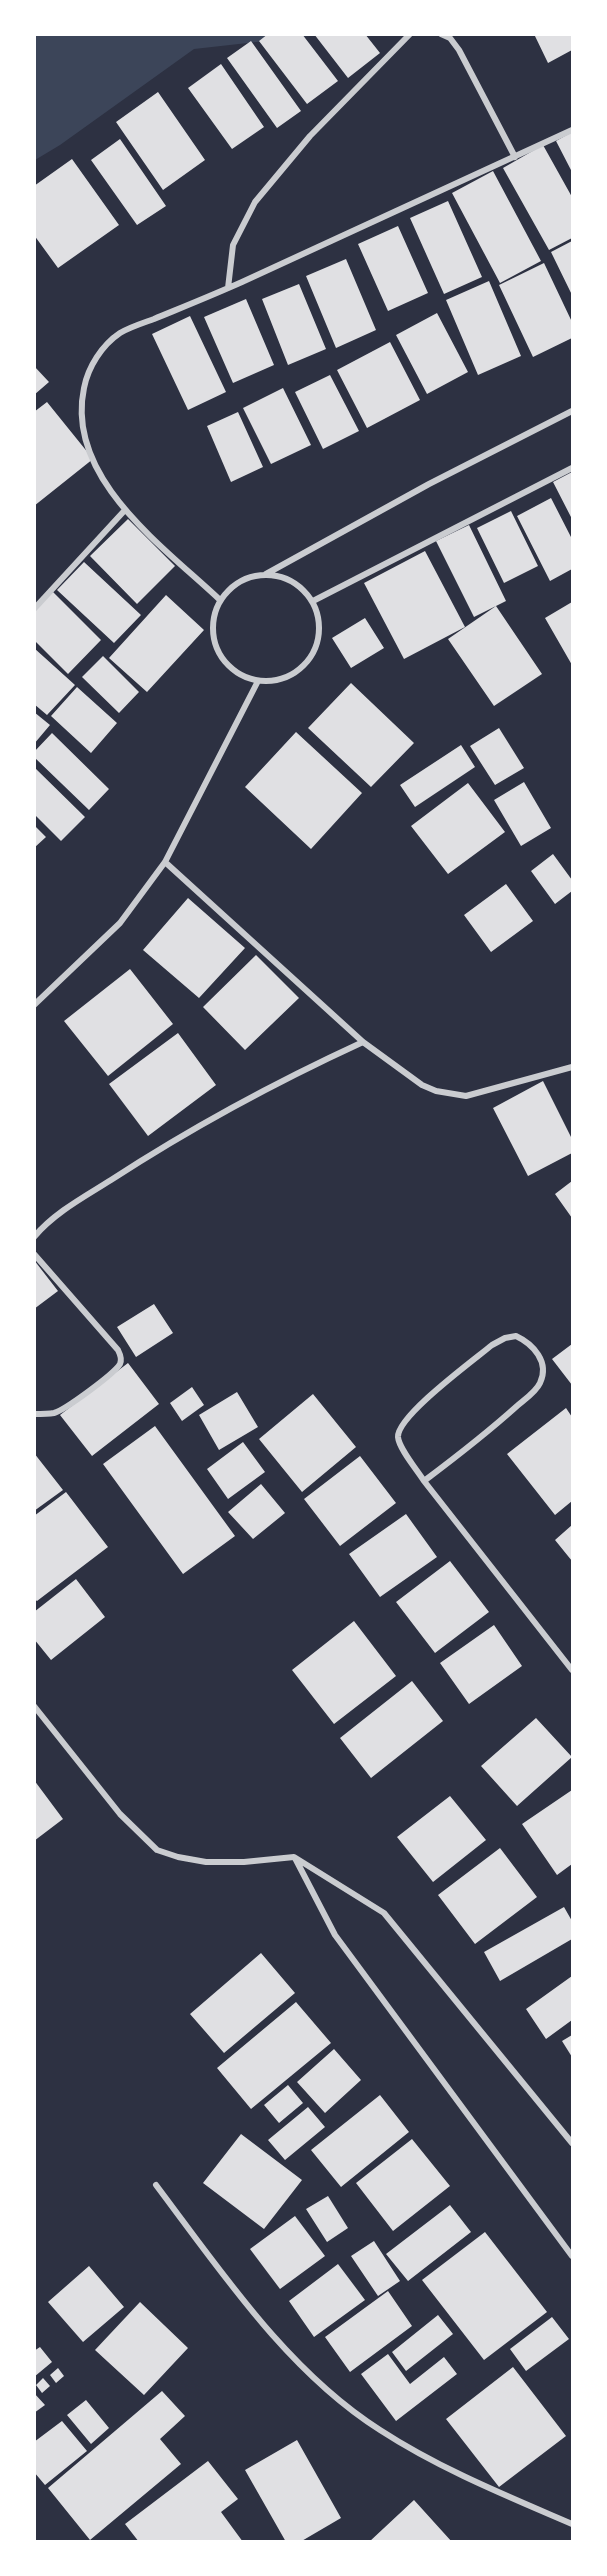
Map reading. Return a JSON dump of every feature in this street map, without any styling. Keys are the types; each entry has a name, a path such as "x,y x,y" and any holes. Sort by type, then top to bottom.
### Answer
{"street":[{"path":"228,288 233,244 255,202 310,136 341,107 410,34"},
{"path":"441,34 450,38 459,50 515,157"},
{"path":"220,600 125,510 109,490 95,466 87,446 83,419 84,389 102,348 120,333 228,288 573,130"},
{"path":"266,574 429,484 573,411"},
{"path":"313,601 573,468"},
{"path":"34,609 125,510"},
{"path":"266,574 284,577 301,586 313,601 319,617 320,634 315,650 305,665 291,676 276,681 258,681 241,676 227,666 217,651 212,634 213,616 220,600 232,586 248,577 266,574"},
{"path":"34,1005 120,924 165,862 258,681"},
{"path":"165,862 363,1042 422,1085 450,1095 466,1096 573,1067"},
{"path":"34,1238 44,1226 68,1207 203,1124 298,1072 363,1042"},
{"path":"34,1254 114,1346 121,1358 120,1364 100,1383 62,1410 34,1414"},
{"path":"424,1481 489,1431 540,1384 542,1370 540,1358 534,1347 526,1340 516,1336 505,1338 492,1345 419,1406 401,1426 398,1437 424,1481 573,1670"},
{"path":"34,1706 120,1814 157,1850 178,1857 206,1862 244,1862 294,1857 384,1913 573,2143"},
{"path":"294,1857 335,1935 573,2256"},
{"path":"156,2185 228,2280 305,2370 330,2392 379,2430 425,2456 470,2480 573,2524"}],"shaded area":[{"path":"35,35 319,35 194,49 60,145 35,160"}],"building":[{"path":"268,34 302,34 338,81 307,104 259,41"},
{"path":"314,34 365,34 380,53 348,78"},
{"path":"534,34 572,34 572,50 548,63"},
{"path":"251,41 301,111 277,128 227,58"},
{"path":"221,64 264,127 232,149 188,88"},
{"path":"158,92 205,160 163,190 116,122"},
{"path":"572,132 572,172 556,141"},
{"path":"120,139 166,206 137,225 91,160"},
{"path":"543,145 572,197 572,238 549,250 503,168"},
{"path":"72,159 119,225 58,268 34,235 34,186"},
{"path":"493,171 541,261 500,283 452,193"},
{"path":"448,201 482,277 444,294 410,218"},
{"path":"398,226 428,293 388,311 358,244"},
{"path":"572,241 572,295 551,252"},
{"path":"346,259 376,330 336,348 306,276"},
{"path":"544,263 572,322 572,338 533,357 499,285"},
{"path":"489,281 521,356 478,375 446,300"},
{"path":"299,284 326,349 288,365 262,299"},
{"path":"246,299 274,365 233,383 204,317"},
{"path":"437,313 468,372 427,394 396,335"},
{"path":"190,316 226,392 188,410 152,334"},
{"path":"390,342 420,400 367,428 337,370"},
{"path":"34,366 49,382 34,395"},
{"path":"330,375 359,431 323,449 295,392"},
{"path":"283,388 311,445 271,464 243,408"},
{"path":"47,402 93,459 34,506 34,412"},
{"path":"238,412 263,467 231,482 207,426"},
{"path":"572,472 572,519 553,482"},
{"path":"551,498 572,539 572,569 550,581 517,516"},
{"path":"511,511 538,566 504,583 477,528"},
{"path":"128,519 175,566 137,604 90,556"},
{"path":"469,525 506,601 474,617 436,541"},
{"path":"425,551 465,627 404,659 364,583"},
{"path":"84,562 141,615 114,643 57,590"},
{"path":"53,592 101,640 68,674 34,640 34,611"},
{"path":"166,595 204,630 147,692 109,658"},
{"path":"572,602 572,665 545,618"},
{"path":"496,606 542,674 494,706 448,639"},
{"path":"365,618 384,648 351,668 332,638"},
{"path":"34,648 75,685 47,715 34,704"},
{"path":"103,656 139,692 119,713 82,677"},
{"path":"351,683 414,743 371,787 308,728"},
{"path":"77,687 117,723 91,753 51,716"},
{"path":"34,712 50,725 34,744"},
{"path":"499,728 524,768 495,785 470,746"},
{"path":"296,732 362,793 311,849 245,787"},
{"path":"52,733 109,789 89,810 34,757 34,752"},
{"path":"461,745 475,767 415,807 400,785"},
{"path":"34,767 85,817 61,841 34,814"},
{"path":"524,782 551,828 521,846 494,800"},
{"path":"468,783 505,832 448,874 411,826"},
{"path":"34,825 46,837 34,848"},
{"path":"553,854 572,880 572,891 555,904 531,871"},
{"path":"506,884 533,921 491,952 464,915"},
{"path":"188,898 245,948 199,998 143,950"},
{"path":"256,955 299,998 245,1050 203,1007"},
{"path":"130,969 173,1024 108,1076 64,1021"},
{"path":"178,1033 216,1085 148,1136 109,1084"},
{"path":"543,1081 572,1139 572,1153 528,1176 493,1108"},
{"path":"572,1181 572,1218 555,1194"},
{"path":"34,1260 58,1291 34,1309"},
{"path":"154,1304 173,1333 136,1357 117,1327"},
{"path":"572,1344 572,1385 552,1359"},
{"path":"128,1363 159,1404 92,1456 60,1415"},
{"path":"192,1387 204,1405 182,1421 170,1403"},
{"path":"237,1392 258,1427 219,1450 199,1415"},
{"path":"313,1394 356,1447 302,1492 259,1439"},
{"path":"566,1408 572,1417 572,1501 555,1515 507,1454"},
{"path":"155,1426 235,1536 183,1574 103,1464"},
{"path":"243,1442 265,1472 228,1499 207,1469"},
{"path":"34,1453 63,1490 34,1511"},
{"path":"360,1456 396,1503 340,1546 304,1499"},
{"path":"261,1484 285,1513 253,1539 228,1512"},
{"path":"66,1492 108,1547 37,1601 34,1599 34,1516"},
{"path":"406,1514 437,1557 380,1597 349,1554"},
{"path":"572,1525 572,1561 555,1540"},
{"path":"450,1561 489,1612 435,1653 396,1602"},
{"path":"76,1579 105,1617 51,1660 34,1639 34,1612"},
{"path":"354,1621 396,1676 334,1724 292,1670"},
{"path":"494,1625 522,1666 469,1704 440,1663"},
{"path":"412,1681 443,1721 371,1778 340,1738"},
{"path":"536,1718 572,1757 517,1806 481,1766"},
{"path":"34,1780 63,1819 34,1841"},
{"path":"572,1790 572,1864 557,1875 522,1824"},
{"path":"450,1796 486,1840 433,1882 397,1837"},
{"path":"500,1848 537,1897 475,1944 438,1895"},
{"path":"564,1907 572,1921 572,1939 500,1981 484,1952"},
{"path":"261,1953 295,1993 224,2053 190,2014"},
{"path":"572,1976 572,2020 546,2039 526,2009"},
{"path":"296,2002 331,2043 251,2109 217,2068"},
{"path":"572,2035 572,2057 562,2041"},
{"path":"334,2049 361,2080 325,2113 297,2082"},
{"path":"288,2085 303,2103 279,2123 264,2105"},
{"path":"380,2095 409,2132 341,2187 311,2150"},
{"path":"308,2107 325,2127 285,2160 268,2140"},
{"path":"241,2134 302,2180 264,2229 203,2183"},
{"path":"412,2139 450,2186 393,2231 356,2183"},
{"path":"328,2196 348,2228 327,2242 306,2209"},
{"path":"450,2205 471,2232 408,2281 386,2254"},
{"path":"295,2216 325,2256 280,2289 250,2249"},
{"path":"485,2232 547,2312 484,2360 422,2280"},
{"path":"374,2241 400,2281 378,2296 351,2256"},
{"path":"338,2264 365,2300 314,2337 289,2301"},
{"path":"89,2266 124,2307 83,2342 48,2302"},
{"path":"388,2291 412,2326 350,2372 325,2337"},
{"path":"140,2302 188,2348 144,2395 95,2350"},
{"path":"438,2315 453,2334 406,2371 392,2352"},
{"path":"552,2317 569,2339 526,2371 510,2349"},
{"path":"40,2347 52,2362 34,2377 34,2351"},
{"path":"388,2354 410,2384 444,2357 457,2374 396,2421 361,2374"},
{"path":"513,2367 566,2436 499,2487 446,2419"},
{"path":"58,2368 64,2376 56,2383 50,2375"},
{"path":"43,2378 50,2386 42,2393 36,2385"},
{"path":"162,2391 185,2416 160,2439 181,2464 90,2540 48,2488"},
{"path":"34,2393 45,2405 34,2413"},
{"path":"86,2400 109,2428 91,2444 67,2415"},
{"path":"62,2421 87,2451 45,2485 34,2472 34,2442"},
{"path":"297,2440 341,2518 300,2542 286,2542 245,2470"},
{"path":"208,2461 238,2499 221,2512 243,2542 139,2542 125,2524"},
{"path":"414,2500 452,2542 369,2542"}]}
